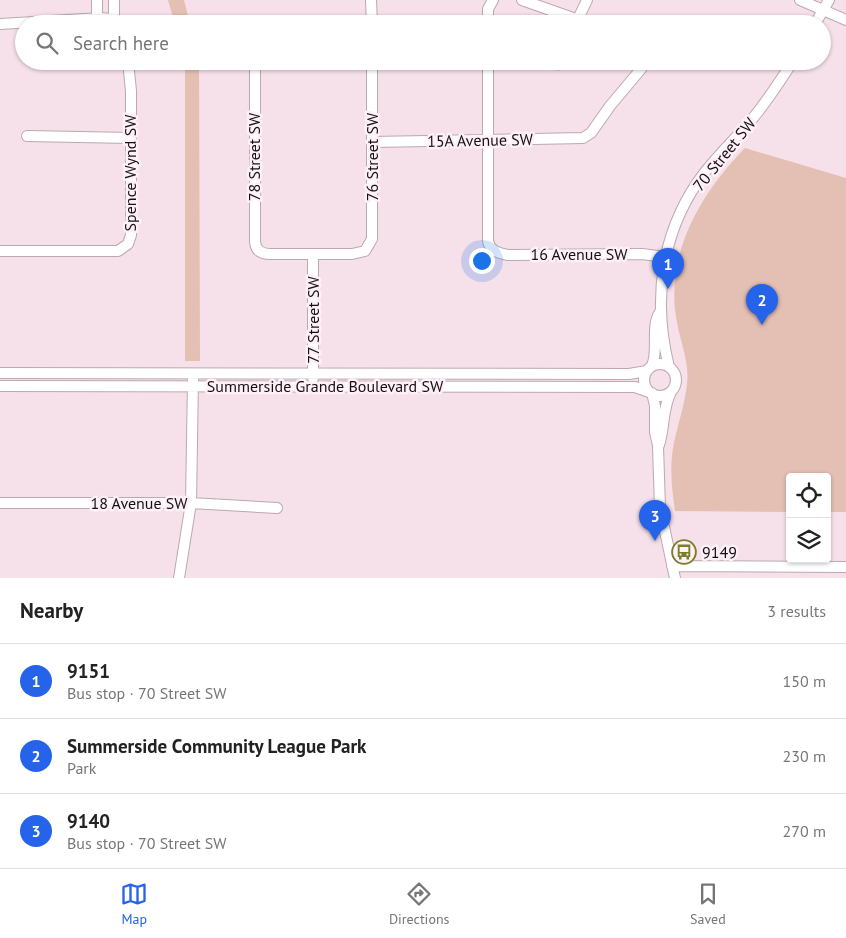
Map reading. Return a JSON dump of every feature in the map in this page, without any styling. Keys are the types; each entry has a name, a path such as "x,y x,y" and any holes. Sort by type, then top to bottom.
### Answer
{"street":[{"path":"97,0 97,15"},
{"path":"114,0 115,15"},
{"path":"371,0 372,15"},
{"path":"488,15 488,9 493,0"},
{"path":"522,0 566,15"},
{"path":"580,15 587,0"},
{"path":"800,0 846,20"},
{"path":"820,15 829,0"},
{"path":"0,24 15,23"},
{"name":"Spence Wynd SW","path":"0,251 112,252 126,247 131,235 129,70"},
{"name":"78 Street SW","path":"255,70 255,242 259,251 270,254 313,254"},
{"name":"76 Street SW","path":"313,254 352,254 365,251 372,239 372,70"},
{"path":"488,70 488,141"},
{"name":"15A Avenue SW","path":"372,142 488,141 588,136 639,70"},
{"name":"70 Street SW","path":"669,367 660,312 664,257 673,231 694,188 717,158 753,118 786,70"},
{"path":"27,136 130,138"},
{"name":"16 Avenue SW","path":"488,141 488,241 494,250 508,255 642,254 664,257"},
{"name":"77 Street SW","path":"313,254 313,385"},
{"name":"70 Street SW","path":"649,369 656,354 655,321 660,312"},
{"path":"651,392 664,396 676,385 676,376 669,367 660,364 649,369 644,380 651,392 655,406 659,501 675,578"},
{"name":"Summerside Grande Boulevard SW","path":"0,373 629,374 649,369"},
{"path":"179,578 191,503 193,373"},
{"name":"Summerside Grande Boulevard SW","path":"0,386 313,385 635,388 651,392"},
{"path":"658,446 662,434 664,410 671,391"},
{"name":"18 Avenue SW","path":"0,503 191,503 277,508"},
{"path":"672,566 846,567"}],"shaded area":[{"path":"168,0 184,0 188,15 172,15"},
{"path":"185,70 199,70 200,361 185,361"},
{"path":"745,148 846,178 846,512 831,512 831,473 786,473 786,512 675,511 671,469 674,443 685,399 688,376 676,317 674,293 676,270 690,225 714,184"}],"place":[{"name":"9151","path":"668,289"},
{"name":"Summerside Community League Park","path":"762,325"},
{"name":"9140","path":"655,541"},
{"name":"9149","path":"684,552"}]}
